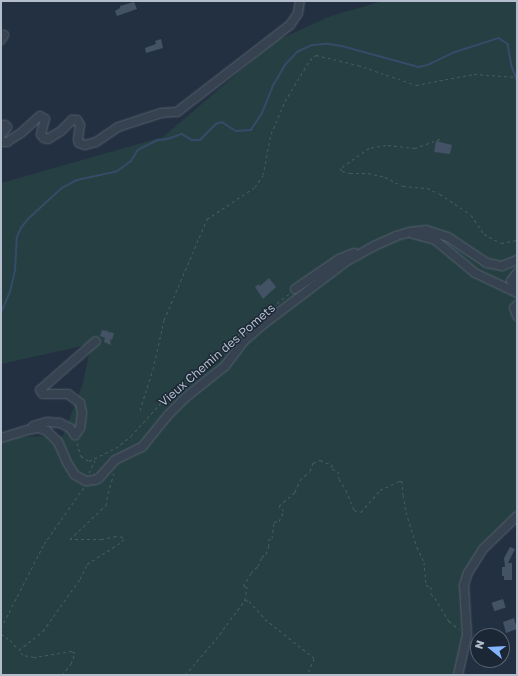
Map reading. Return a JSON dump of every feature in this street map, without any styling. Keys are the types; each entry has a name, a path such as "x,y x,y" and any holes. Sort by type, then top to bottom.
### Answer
{"street":[{"path":"1,142 7,142 21,133 40,116 44,117 45,122 40,134 44,138 48,138 61,131 72,120 77,120 80,128 78,140 79,143 85,145 96,142 118,127 161,113 177,112 285,30 296,18 300,1"},
{"path":"1,125 5,125 7,127 1,135"},
{"path":"295,289 338,259 404,233 426,230 442,234 482,261 492,264 508,265 517,260"},
{"path":"404,233 432,238 443,245 475,273 517,293"},
{"path":"15,433 39,428 50,432 58,442 72,471 79,478 88,481 99,478 118,458 136,452 142,448 168,415 186,397 225,366 244,341 261,326 348,261 374,246"},
{"path":"517,273 511,281 517,288"},
{"path":"517,305 514,308 517,316"},
{"path":"1,438 47,422 60,423 70,428 75,435 80,428 82,414 80,403 68,394 43,394 40,390 96,341"},
{"path":"458,675 462,664 467,635 464,584 468,573 483,549 517,516"},
{"path":"462,664 467,675"}],"path":[{"path":"140,410 153,369 164,320 207,219 254,187 264,175 271,134 285,101 310,60 316,55 351,64 416,85 474,74 517,77"},
{"path":"440,139 415,148 386,145 369,148 340,168 342,171 350,173 368,173 385,177 403,186 427,188 440,194 471,216 484,234 501,243 517,240"},
{"name":"Vieux Chemin des Pomets","path":"95,459 116,448 131,436 167,396 230,344 244,328 295,289"},
{"path":"75,435 81,456 89,461 95,459"},
{"path":"1,628 44,544 88,481 89,471 95,459"},
{"path":"185,675 245,600 246,588 244,586 250,573 258,566 262,556 266,554 268,540 272,538 274,522 279,521 284,511 279,506 295,492 300,480 310,471 313,463 320,460 332,465 332,469 338,471 339,479 346,490 354,510 361,512 380,490 402,481 406,512 414,531 417,547 424,562 426,584 431,587 431,594 450,621 467,635"},
{"path":"19,650 43,631 80,579 88,564 123,541 123,537 116,536 102,539 70,539 106,506 114,472 110,475"},
{"path":"245,600 249,601 265,619 314,658 306,675"},
{"path":"1,634 10,640 23,655 34,657 72,651 75,653 71,664 62,675"}],"green space":[{"path":"383,1 517,1 517,519 491,543 469,577 459,675 1,675 1,437 63,436 83,383 91,344 1,364 1,183 163,137 275,41 331,16"}],"building":[{"path":"134,2 137,9 117,16 115,11 120,8 120,6"},
{"path":"161,39 163,48 146,53 145,48 156,44 155,41"},
{"path":"436,141 452,145 450,154 434,152"},
{"path":"269,278 276,287 263,299 255,287 259,284 260,286"},
{"path":"107,329 108,332 114,333 112,340 110,339 111,345 104,342 105,338 100,336 102,330 107,331"},
{"path":"510,547 515,549 508,563 512,563 512,580 504,580 504,576 502,576 502,567 505,567 504,558"},
{"path":"503,599 506,608 494,611 492,603"},
{"path":"514,618 517,629 510,632 510,628 505,628 503,622"}],"waterway":[{"path":"1,313 10,292 15,271 17,237 21,228 28,219 62,188 77,180 116,172 131,161 138,150 158,140 168,139 182,134 192,140 200,140 216,124 222,122 236,131 251,130 262,113 274,84 285,65 297,52 312,45 328,44 342,46 419,67 428,65 455,52 499,38 508,44 512,66 517,80"}]}
